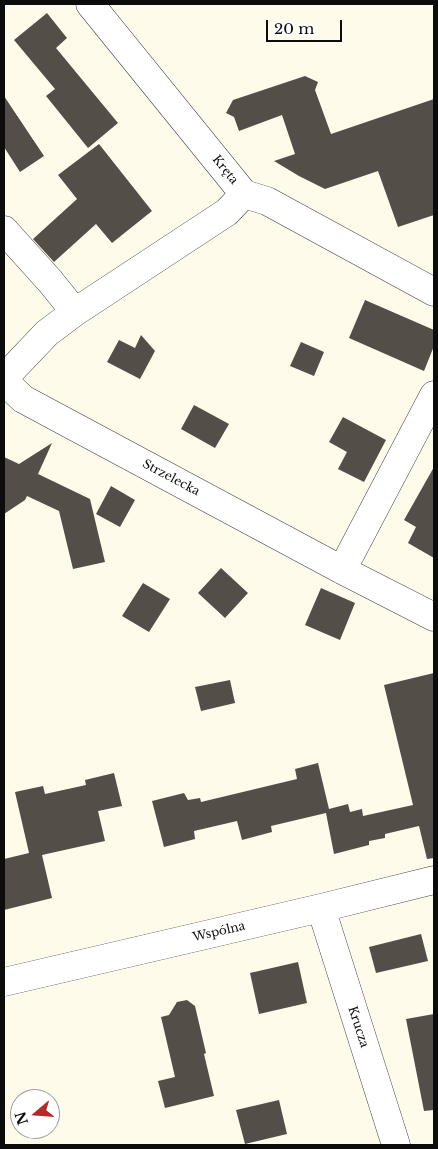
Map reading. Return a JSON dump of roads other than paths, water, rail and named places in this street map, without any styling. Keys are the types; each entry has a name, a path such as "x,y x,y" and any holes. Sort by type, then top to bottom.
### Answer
{"street":[{"name":"Kręta","path":"90,4 244,194 267,201 434,292"},
{"name":"Strzelecka","path":"244,194 227,212 46,333 4,380 23,399 342,570 434,617"},
{"path":"4,230 75,312"},
{"path":"342,570 434,395"},
{"name":"Wspólna","path":"4,982 434,880"},
{"name":"Krucza","path":"321,908 396,1145"}]}
